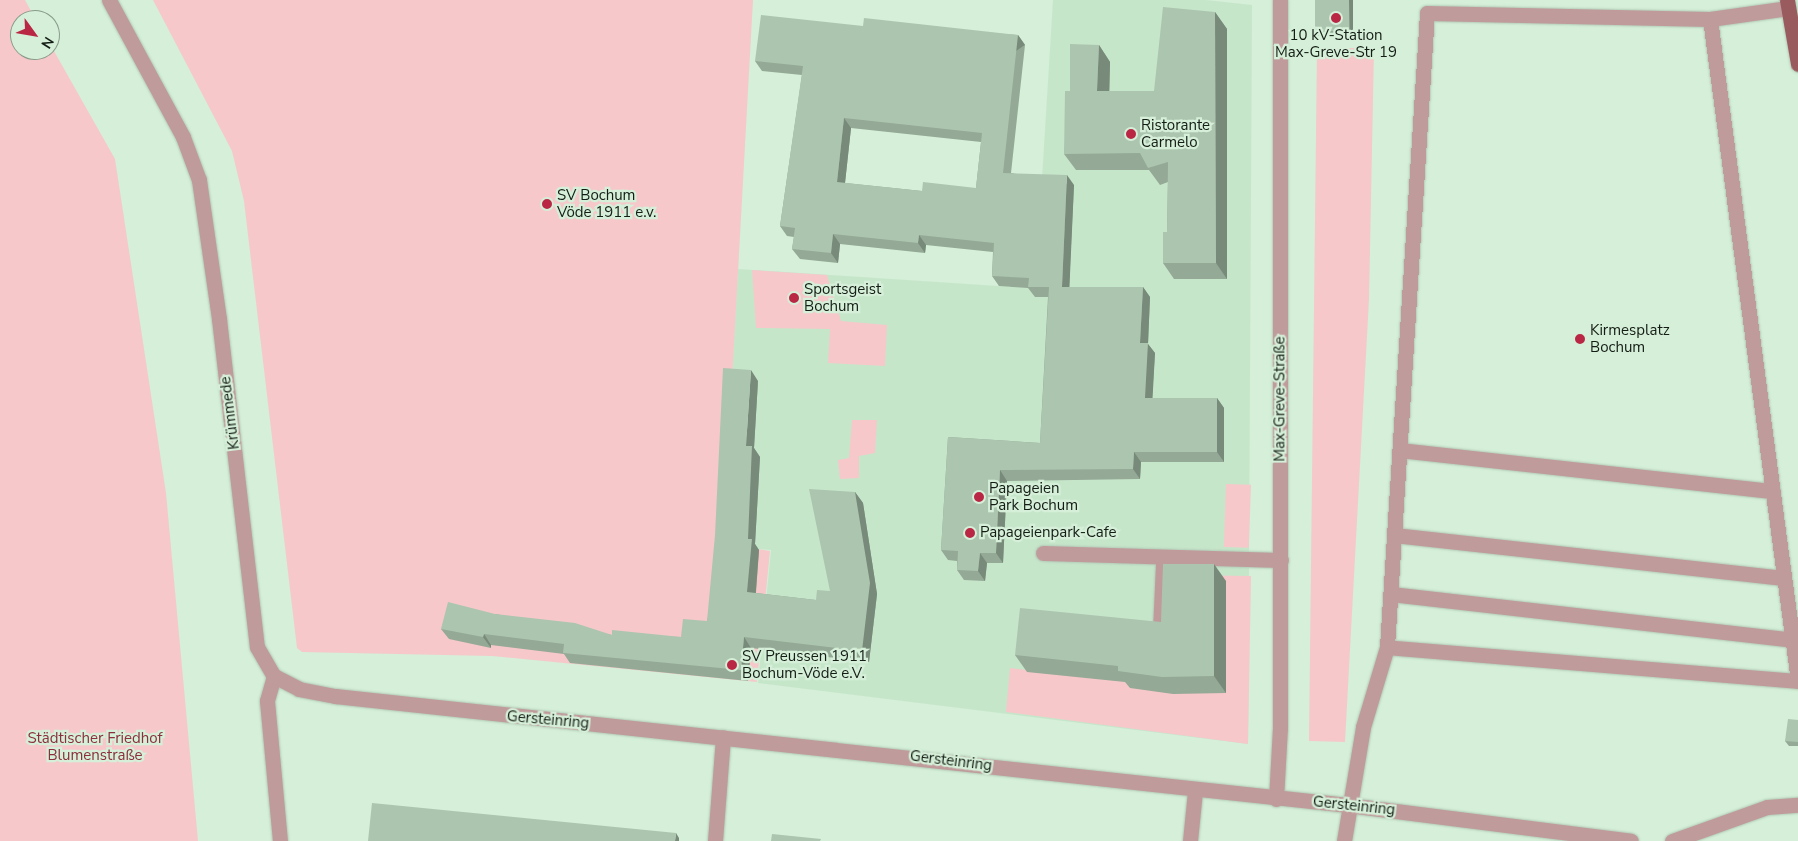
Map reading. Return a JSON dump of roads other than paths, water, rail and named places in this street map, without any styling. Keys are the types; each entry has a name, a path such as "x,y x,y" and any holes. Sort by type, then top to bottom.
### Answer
{"main road":[{"path":"1791,5 1798,64"}],"street":[{"name":"Krümmede","path":"108,0 183,136 199,180 220,319 257,647 274,676"},
{"name":"Max-Greve-Straße","path":"1276,799 1280,757 1280,0"},
{"path":"1344,841 1348,805 1363,727 1387,648 1427,13 1710,20 1791,5"},
{"path":"1387,648 1798,681 1710,20"},
{"path":"1400,450 1773,491"},
{"path":"1394,535 1784,578"},
{"path":"1043,553 1280,560"},
{"path":"1160,630 1163,557"},
{"path":"1391,594 1792,640"},
{"name":"Gersteinring","path":"274,676 299,689 335,696 1276,799 1348,805 1631,841"},
{"path":"274,676 266,700 280,841"},
{"path":"715,841 723,737"},
{"path":"1190,841 1195,790"},
{"path":"1672,841 1767,807 1798,805"}],"place":[{"name":"10 kV-Station Max-Greve-Str 19","path":"1336,18"},
{"name":"Ristorante Carmelo","path":"1131,134"},
{"name":"SV Bochum Vöde 1911 e.v.","path":"547,204"},
{"name":"Sportsgeist Bochum","path":"794,298"},
{"name":"Kirmesplatz Bochum","path":"1580,339"},
{"name":"Papageien Park Bochum","path":"979,497"},
{"name":"Papageienpark-Cafe","path":"970,533"},
{"name":"SV Preussen 1911 Bochum-Vöde e.V.","path":"732,665"}],"park label":[{"name":"Städtischer Friedhof Blumenstraße","path":"95,746"}]}
